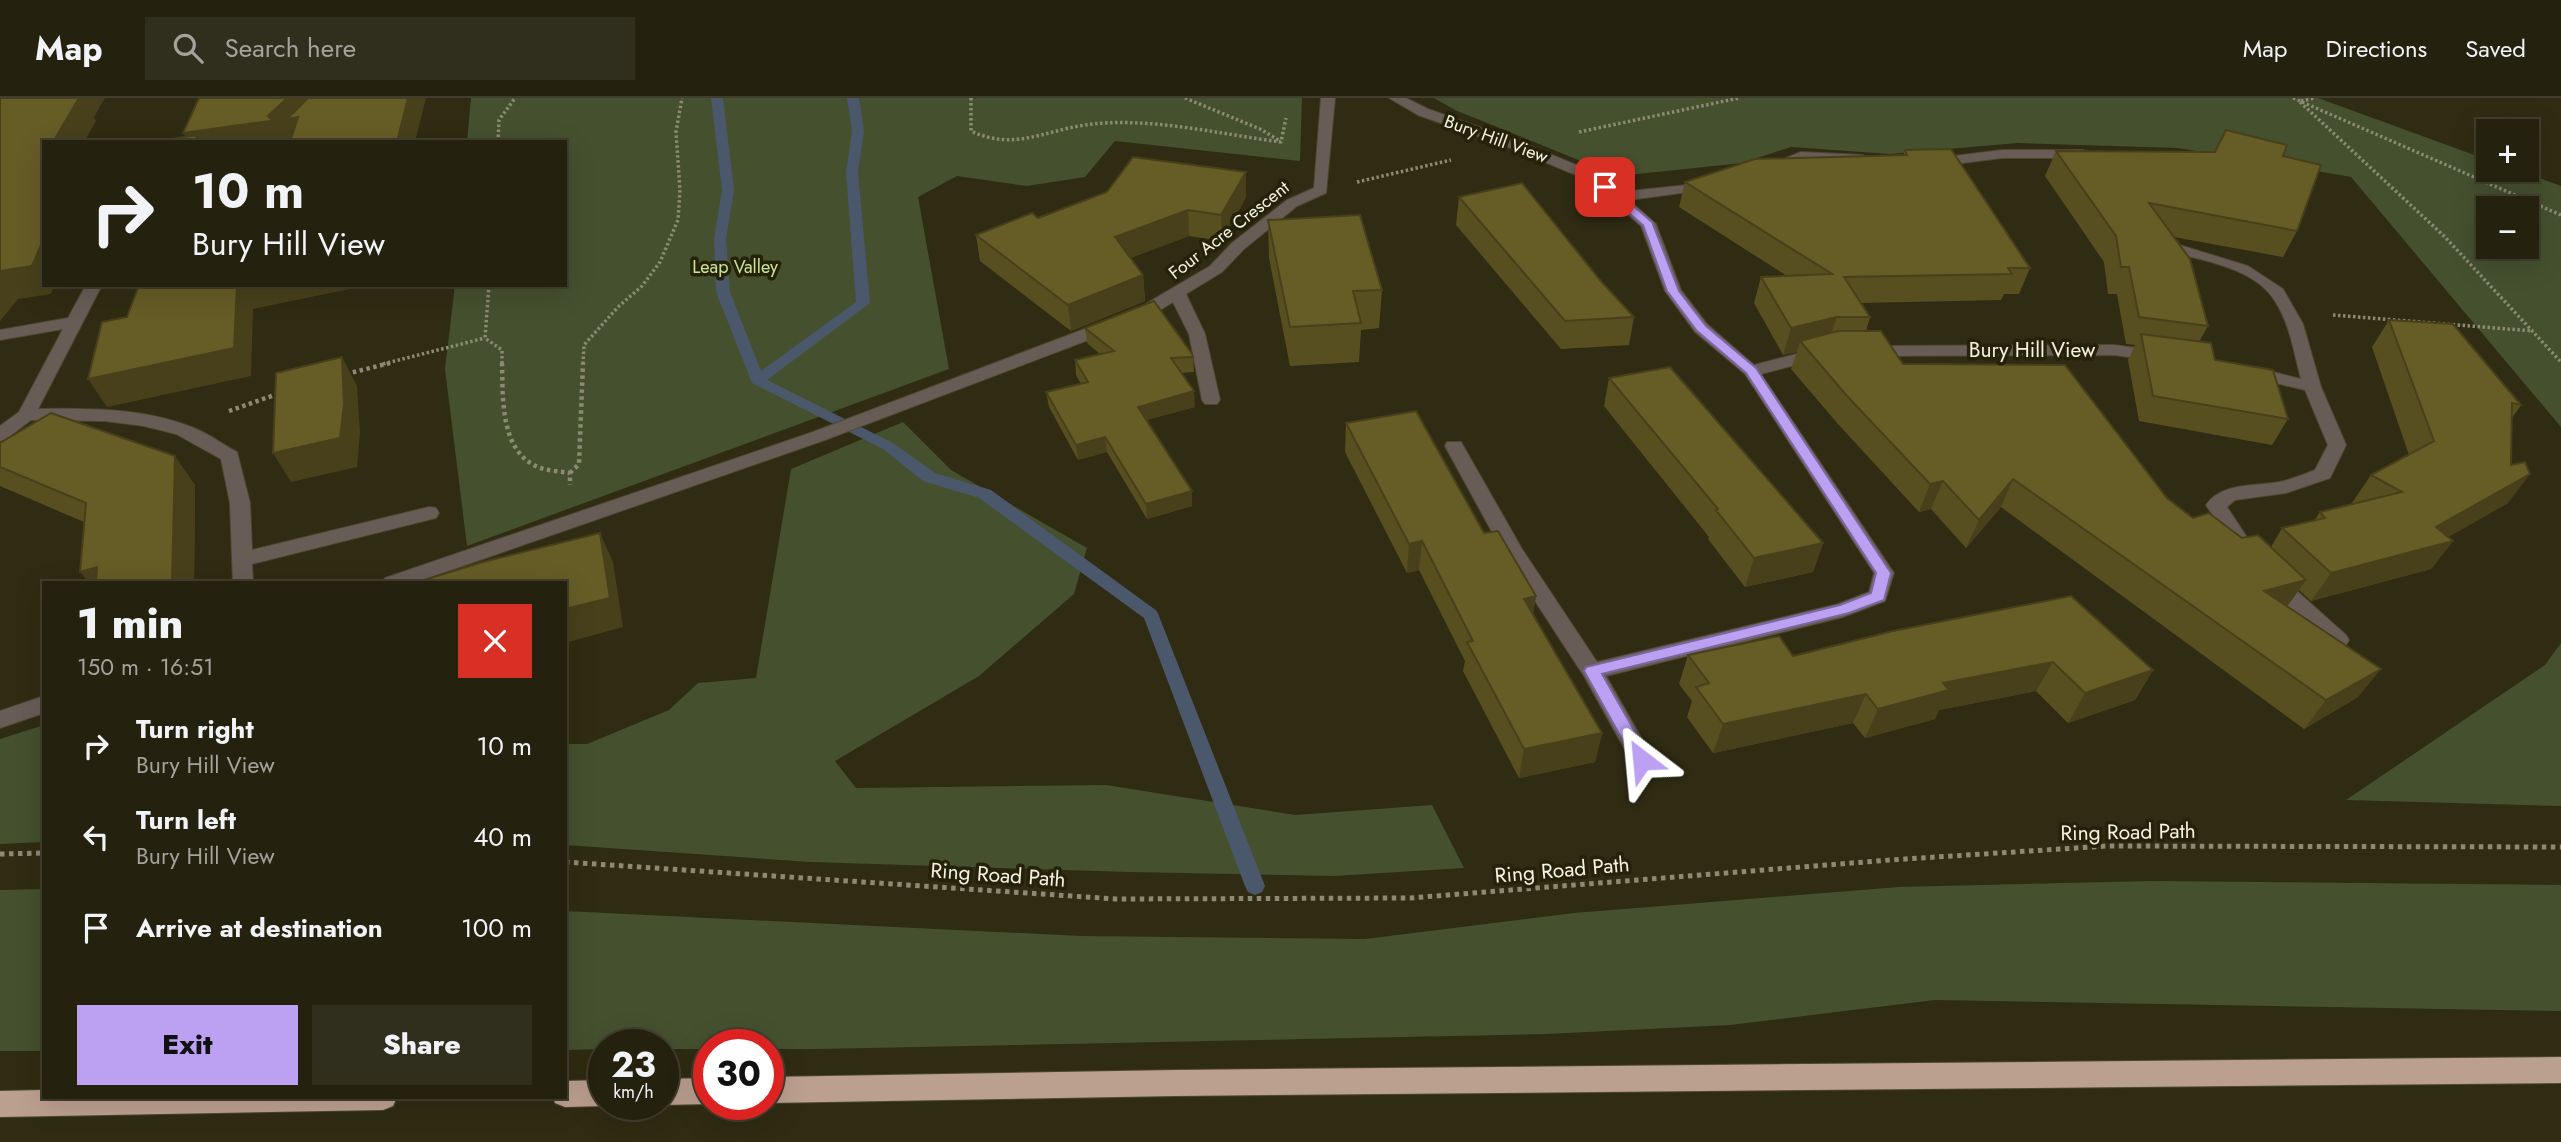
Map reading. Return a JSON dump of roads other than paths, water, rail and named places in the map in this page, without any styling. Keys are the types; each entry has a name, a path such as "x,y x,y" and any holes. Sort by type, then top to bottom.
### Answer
{"highway":[{"path":"784,1090 2561,1070"},
{"path":"567,1094 588,1093"},
{"path":"0,1104 274,1099"}],"street":[{"name":"Four Acre Crescent","path":"1211,400 1197,334 1177,293 1216,269 1254,232 1292,203 1321,190 1328,98"},
{"name":"Bury Hill View","path":"1396,98 1423,112 1516,145 1593,177 1648,224 1673,291 1701,328 1751,371 1884,573 1878,596 1843,610 1592,671"},
{"path":"1912,163 2002,153 2094,154"},
{"path":"1756,174 1776,163 1801,156 1877,160"},
{"path":"1618,197 1727,183"},
{"path":"2173,248 2200,253 2252,275 2276,291 2289,312 2312,387 2337,445 2323,474 2286,486 2230,495 2216,505 2252,561 2338,640"},
{"path":"0,435 26,415 93,287"},
{"path":"398,581 819,436 1143,313 1177,293"},
{"path":"0,335 74,323"},
{"name":"Bury Hill View","path":"1751,371 1829,351 2115,350 2181,359"},
{"path":"2234,367 2312,387"},
{"path":"26,415 80,413 120,417 183,431 230,456 240,503 243,581"},
{"path":"1454,446 1513,552 1592,671 1642,760"},
{"path":"244,559 429,513"},
{"path":"0,720 42,705"}],"waterway":[{"path":"717,98 728,190 720,239 723,292 757,380"},
{"path":"757,380 863,303 852,172 858,131 853,98"},
{"path":"757,380 888,446 929,477 985,494 1151,615 1255,886"}],"park label":[{"name":"Leap Valley","path":"735,267"}]}
